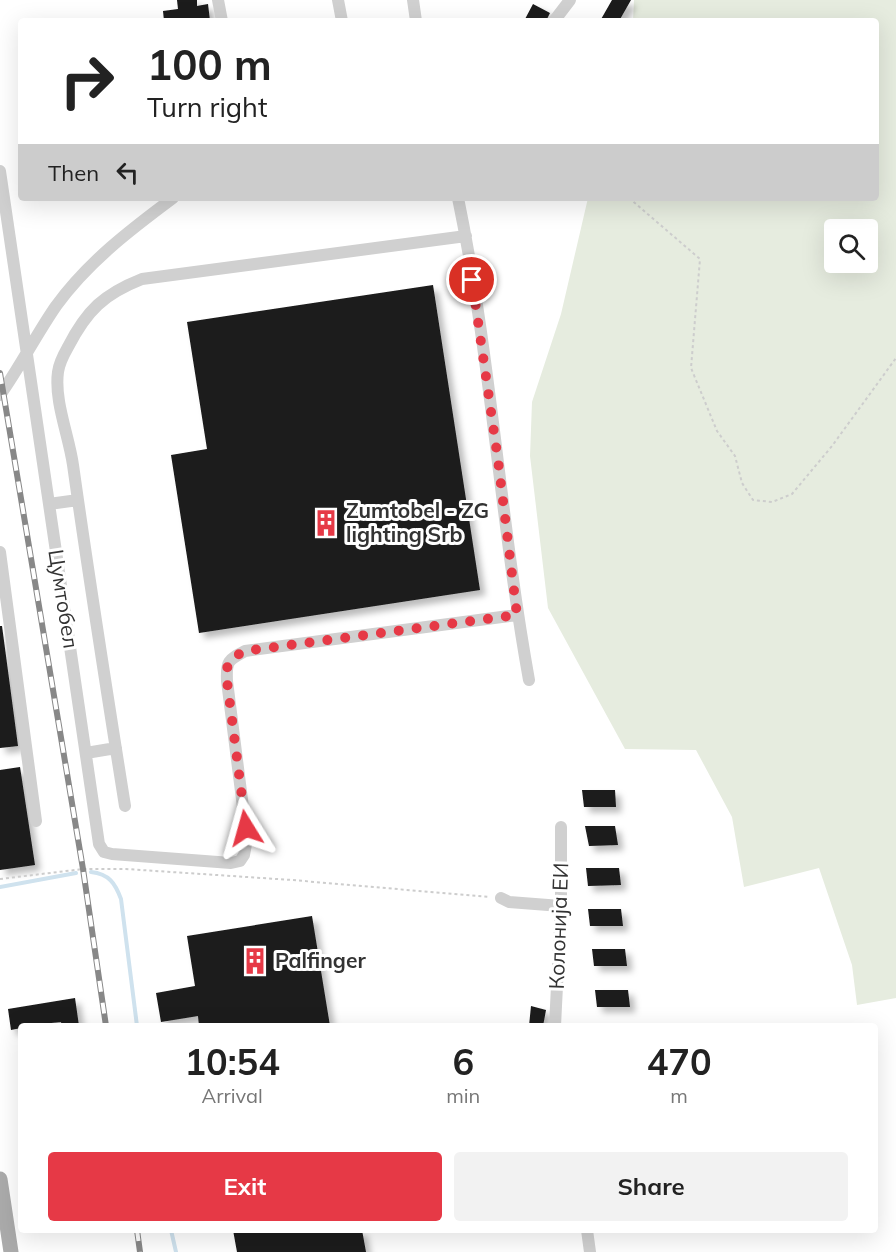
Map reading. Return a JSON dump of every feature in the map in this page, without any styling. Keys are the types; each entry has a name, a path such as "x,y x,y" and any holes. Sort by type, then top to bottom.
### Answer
{"main road":[{"path":"0,1179 10,1252"}],"street":[{"path":"218,0 221,18"},
{"path":"338,0 341,18"},
{"path":"413,0 416,18"},
{"path":"556,18 570,0"},
{"name":"Цумтобел","path":"0,171 99,844 104,852 231,863 240,861 244,855 247,839 226,665 232,658 245,651 517,615"},
{"path":"0,395 42,327 85,271 108,249 169,201"},
{"path":"459,201 466,236 498,460 517,615 529,680"},
{"path":"125,806 92,607 71,450 57,388 58,370 72,338 90,311 119,288 142,279 466,236"},
{"path":"49,504 78,500"},
{"path":"0,552 36,821"},
{"path":"86,753 116,748"},
{"name":"Колонија ЕИ","path":"555,1023 561,906 561,827"},
{"path":"501,898 514,903 561,906"},
{"path":"587,1233 590,1252"}],"path":[{"path":"632,201 700,259 692,368 717,431 735,456 742,483 753,500 771,502 792,494 832,446 896,358"},
{"path":"0,879 83,869 126,869 501,898"}],"shaded area":[{"path":"634,0 896,0 896,998 857,1005 852,965 819,868 744,887 732,817 696,750 625,749 548,608 530,456 532,402 561,314 587,201 879,201 879,18 633,18"}],"building":[{"path":"177,0 197,0 197,6 208,4 210,18 164,18 163,11 178,9"},
{"path":"612,0 631,0 621,18 602,18"},
{"path":"533,4 550,13 548,18 526,18"},
{"name":"Zumtobel - ZG lighting Srb","path":"433,285 480,590 199,633 171,455 207,449 187,322"},
{"path":"0,626 2,626 18,746 0,748"},
{"path":"20,767 35,865 0,870 0,770"},
{"path":"582,790 615,790 616,807 584,807"},
{"path":"585,826 615,826 618,845 589,846"},
{"path":"586,868 619,868 621,885 588,886"},
{"path":"588,909 621,909 623,926 590,926"},
{"name":"Palfinger","path":"312,916 330,1023 199,1023 198,1016 161,1022 156,993 195,986 187,936"},
{"path":"592,949 625,949 627,966 594,966"},
{"path":"595,990 628,990 630,1007 597,1007"},
{"path":"75,998 79,1023 18,1023 18,1029 11,1030 8,1009"},
{"path":"531,1006 546,1010 544,1023 529,1023"},
{"path":"234,1233 363,1233 366,1252 237,1252"}],"waterway":[{"path":"91,872 107,877 121,899 137,1023"},
{"path":"0,887 76,873"},
{"path":"172,1233 176,1252"}],"railway":[{"path":"0,373 83,869 106,1023"},
{"path":"137,1233 140,1252"}],"place":[{"name":"Zumtobel - ZG lighting Srb","path":"326,523"},
{"name":"Palfinger","path":"255,961"}],"route":[{"path":"246,828 227,681 226,665 232,658 245,651 283,645 517,615 498,460 472,280"}]}
